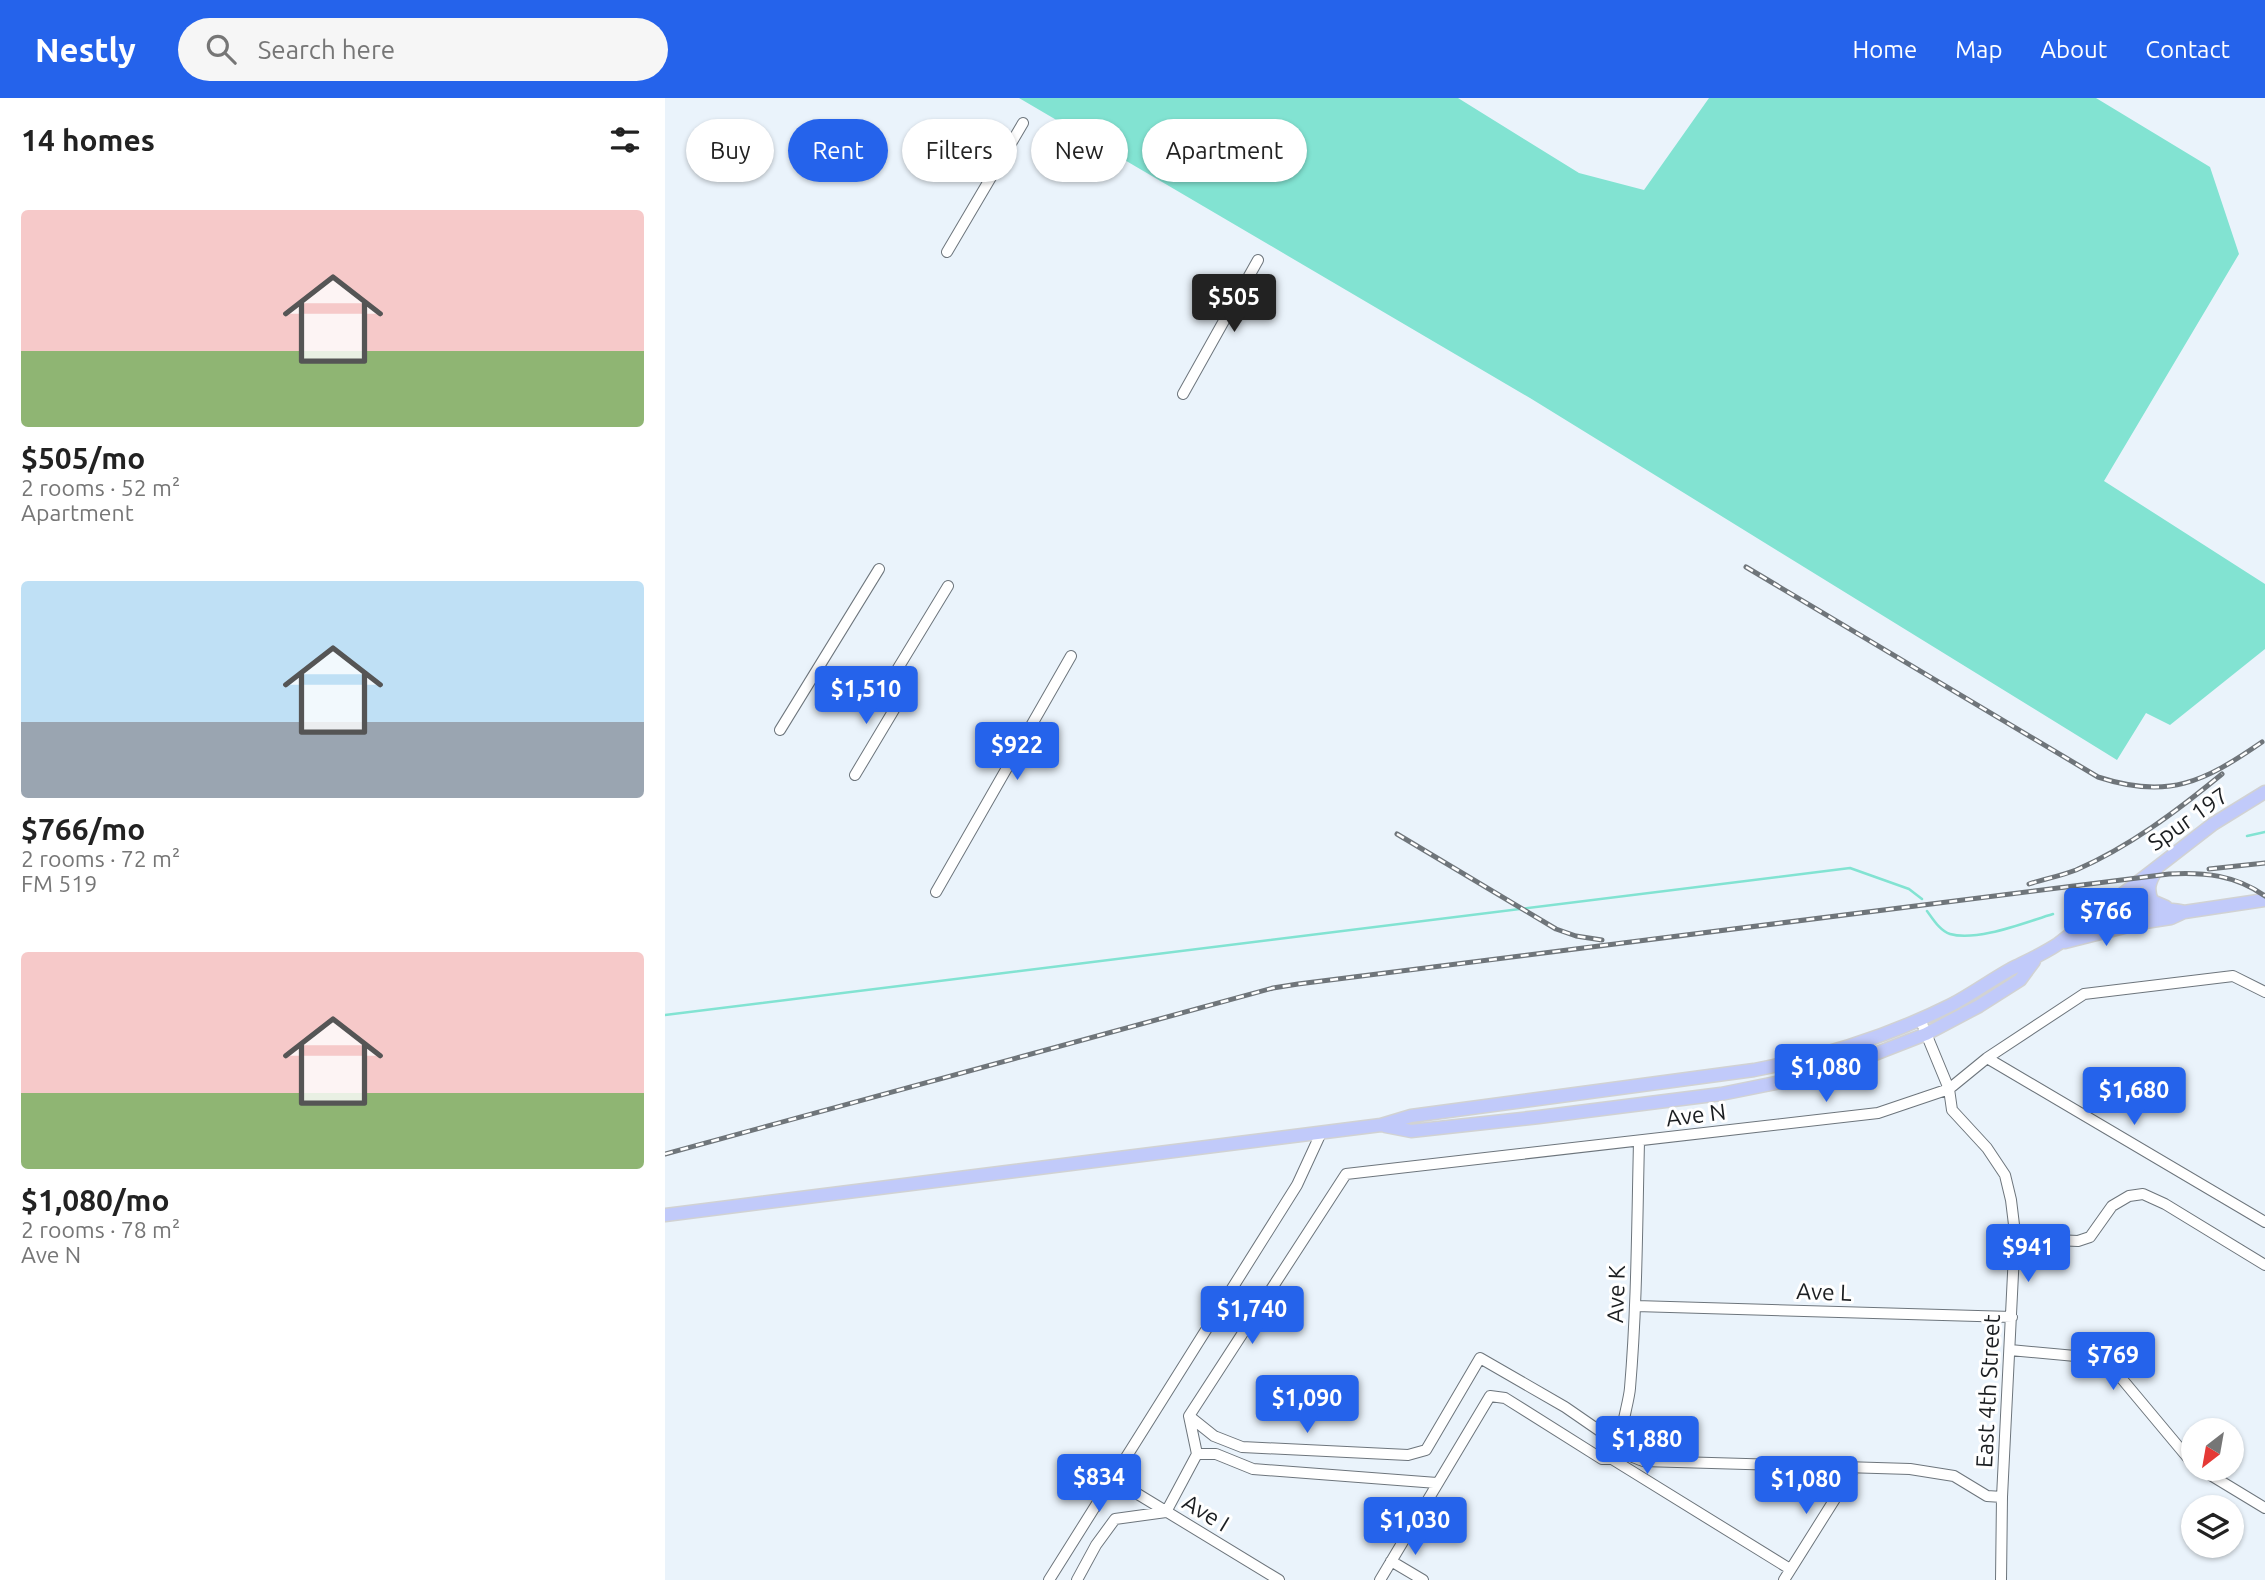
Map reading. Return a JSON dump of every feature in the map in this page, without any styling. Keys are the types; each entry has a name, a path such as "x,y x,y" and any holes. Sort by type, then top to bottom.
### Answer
{"main road":[{"name":"Spur 197","path":"2037,958 2213,824 2265,792"},
{"path":"2160,864 2150,880 2149,894 2153,901 2184,912"},
{"path":"2058,944 2171,918 2184,912 2265,900"},
{"path":"2099,911 2170,908"},
{"path":"2099,911 2121,920 2145,922"},
{"path":"665,1215 1381,1125 1411,1116 1773,1067 1851,1046 1920,1019 2037,958"},
{"path":"1381,1125 1411,1131 1760,1088 1844,1066 1926,1034 1979,1006 2020,980 2037,958"}],"street":[{"path":"947,252 1023,123"},
{"path":"1183,394 1258,260"},
{"path":"780,730 879,569"},
{"path":"889,683 948,586"},
{"path":"936,892 1071,656"},
{"path":"855,775 904,693"},
{"name":"Ave N","path":"1189,1416 1346,1174 1878,1113 1949,1089 1987,1058 2084,993 2233,976 2265,992"},
{"name":"East 4th Street","path":"1920,1019 1949,1089 1952,1110 1987,1148 2005,1175 2011,1200 2015,1233 2002,1497 2001,1580"},
{"path":"1987,1058 2265,1222"},
{"path":"1049,1580 1297,1185 1321,1133"},
{"name":"Ave K","path":"1622,1447 1636,1306 1639,1142"},
{"path":"2015,1233 2078,1241 2090,1237 2112,1206 2129,1196 2143,1194 2165,1204 2265,1265"},
{"name":"Ave L","path":"1636,1306 2012,1317"},
{"path":"2010,1350 2097,1358 2117,1373 2181,1450"},
{"path":"1189,1416 1214,1436 1242,1447 1408,1455 1426,1450 1480,1358 1565,1407 1622,1447 1630,1457 1643,1461 1910,1469 1954,1476 1987,1496 2002,1497"},
{"path":"1380,1580 1490,1396 1504,1398 1602,1459 1612,1459 1790,1569"},
{"path":"1077,1580 1096,1545 1115,1519 1166,1512 1197,1454 1189,1416"},
{"path":"1612,1459 1622,1447"},
{"path":"1197,1454 1216,1454 1253,1469 1437,1483"},
{"path":"1784,1580 1855,1467"},
{"name":"Ave I","path":"1113,1479 1279,1580"},
{"path":"2220,1481 2265,1508"},
{"path":"1391,1561 1423,1580"}],"shaded area":[{"path":"1019,98 1458,98 1579,173 1644,190 1709,98 2096,98 2210,167 2239,254 2104,481 2265,584 2265,649 2170,725 2146,713 2117,760 1530,398 1162,182 1307,182 1307,119 1142,119 1142,170 1128,162 1128,119 1055,119"}],"waterway":[{"path":"2247,836 2265,832"},
{"path":"665,1015 1850,868 1909,889 1922,899"},
{"path":"1927,911 1943,930 1961,936 2001,930 2053,914"}],"railway":[{"path":"1746,567 2098,777 2145,787 2185,783 2222,768 2262,742"},
{"path":"2029,884 2076,870 2115,851 2170,815 2222,774"},
{"path":"1397,834 1556,929 1576,936 1602,940"},
{"path":"2209,869 2265,863"},
{"path":"665,1154 1273,988 2169,874 2219,876 2242,883 2265,896"}]}
